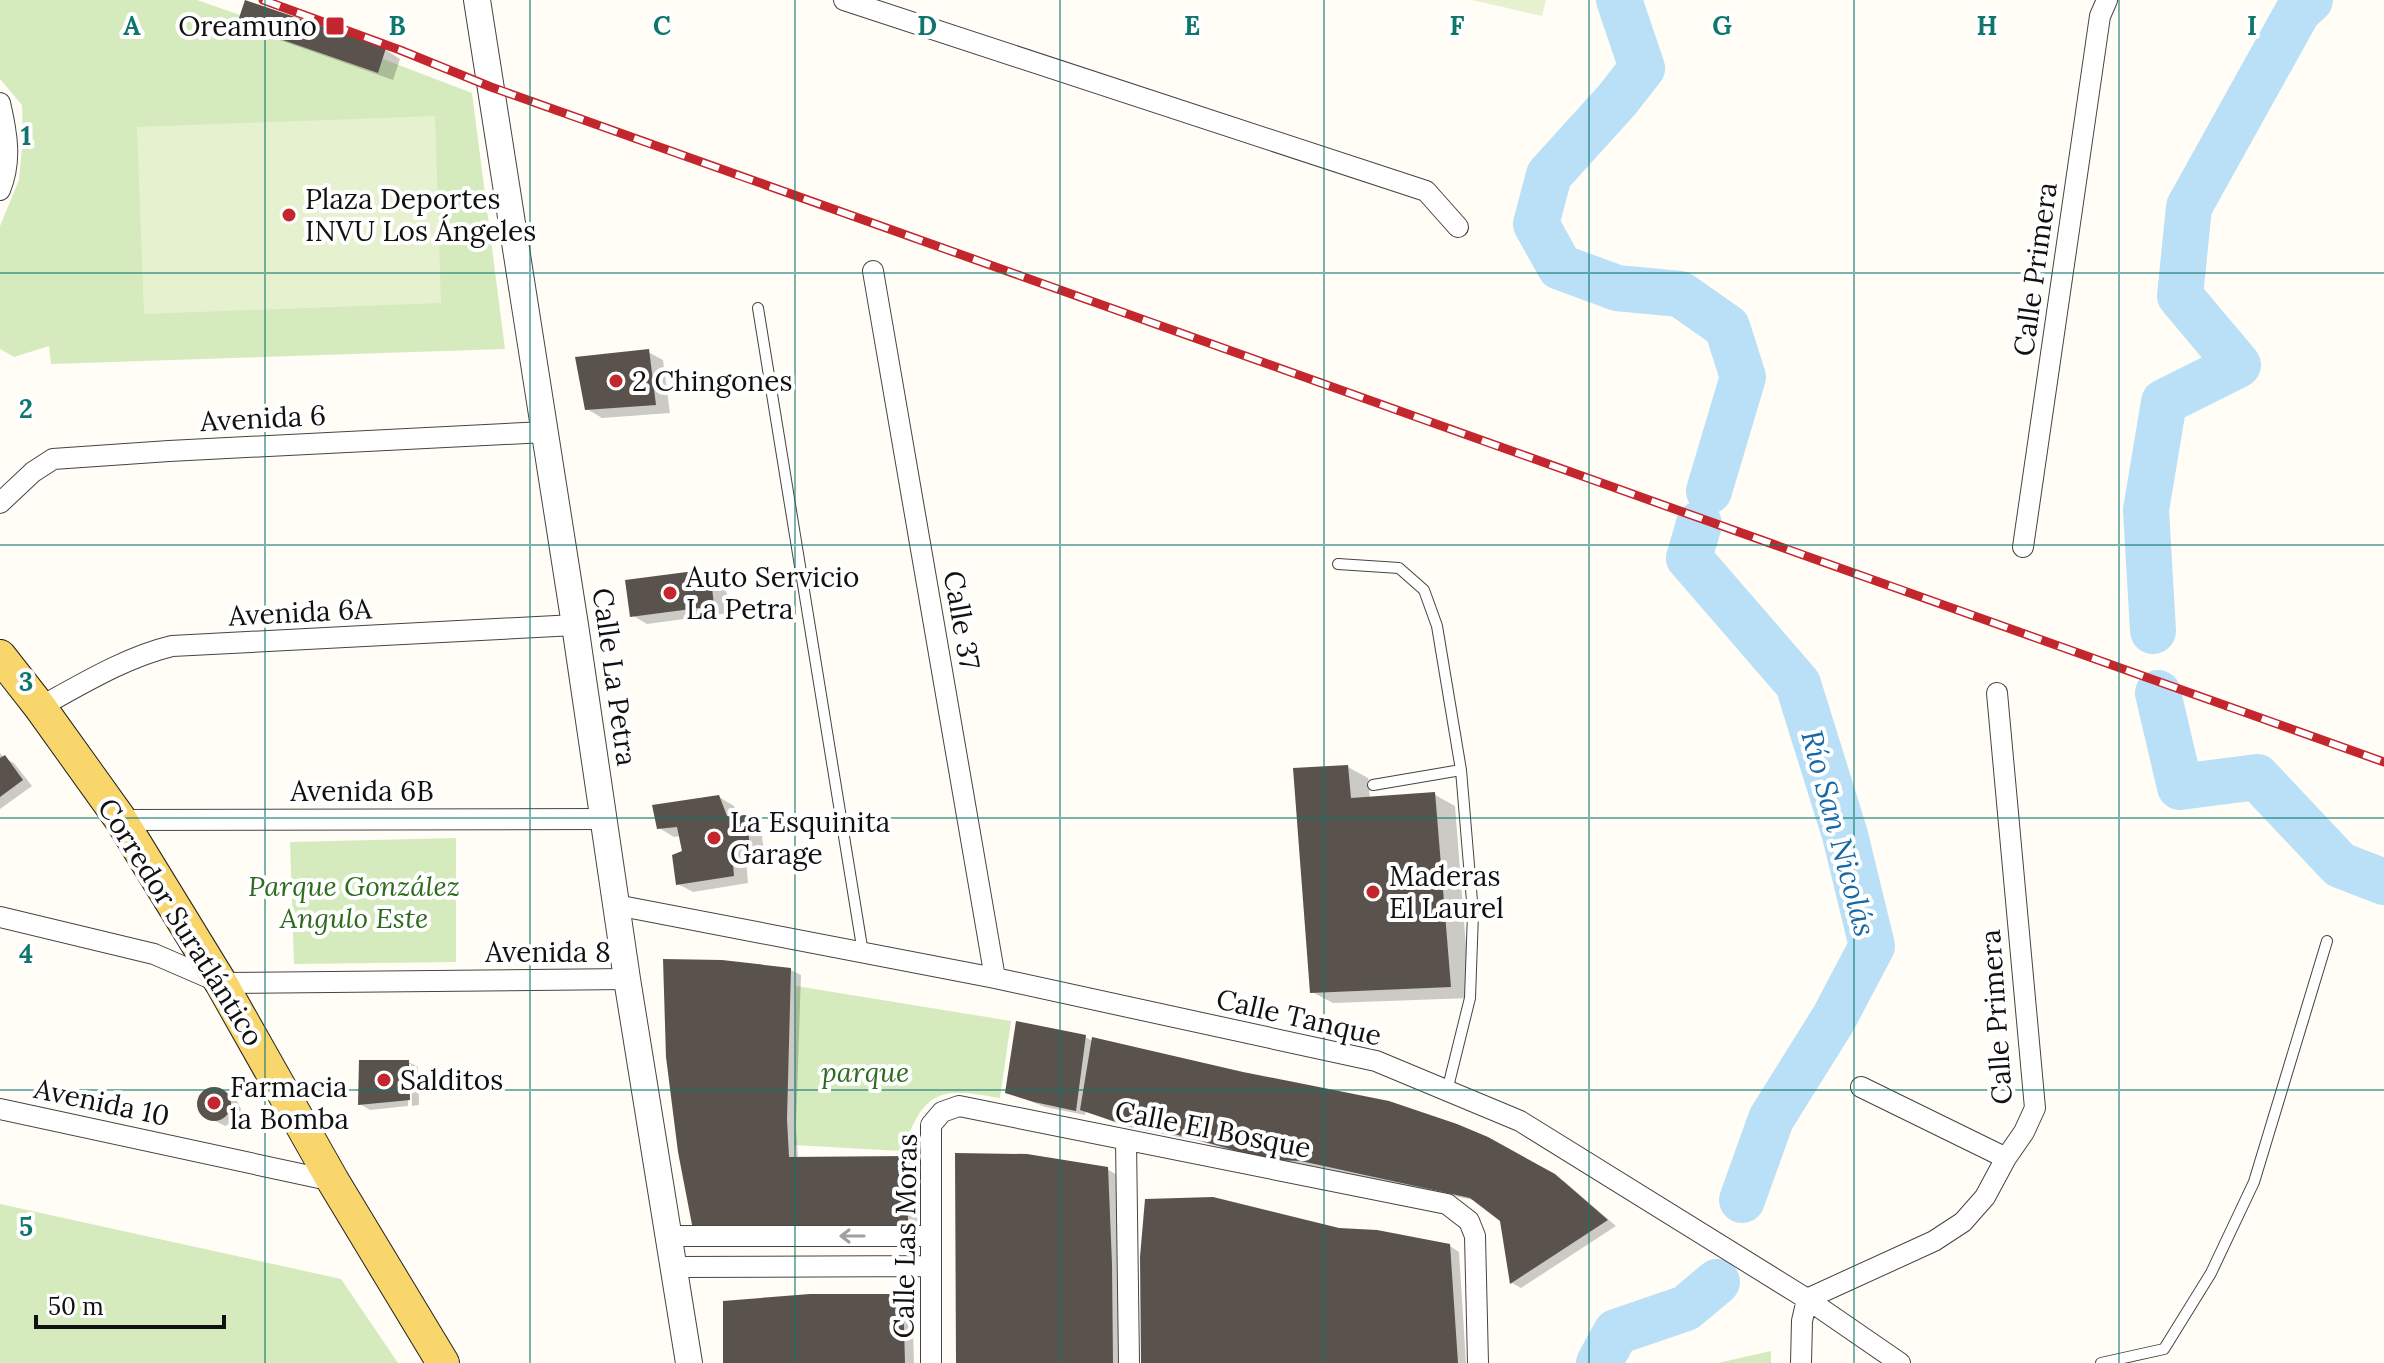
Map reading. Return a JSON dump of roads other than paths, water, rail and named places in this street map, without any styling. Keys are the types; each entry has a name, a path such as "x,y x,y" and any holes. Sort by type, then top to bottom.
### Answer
{"main road":[{"name":"Corredor Suratlántico","path":"0,656 121,820 221,983 333,1181 443,1363"}],"street":[{"name":"Calle La Petra","path":"477,0 689,1363"},
{"path":"844,0 1426,191 1458,227"},
{"name":"Calle Primera","path":"2023,547 2100,16 2107,0"},
{"path":"0,103 9,141 0,190"},
{"name":"Calle 37","path":"873,271 995,978"},
{"name":"Avenida 6","path":"0,503 33,472 53,459 545,432"},
{"name":"Avenida 6A","path":"40,707 90,679 152,651 172,646 575,625"},
{"name":"Calle Primera","path":"1807,1299 1934,1241 1963,1222 1985,1197 2035,1108 1997,693"},
{"name":"Avenida 6B","path":"121,820 603,819"},
{"name":"Calle Tanque","path":"616,905 995,978 1376,1061 1520,1121 1807,1299 1900,1363"},
{"name":"Avenida 8","path":"0,917 154,954 221,983 627,979"},
{"path":"1861,1087 2006,1158"},
{"name":"Calle El Bosque","path":"942,1112 959,1106 1447,1204 1469,1221 1475,1236 1478,1363"},
{"name":"Avenida 10","path":"0,1109 333,1181"},
{"name":"Calle Las Moras","path":"931,1363 931,1125 942,1112"},
{"path":"1126,1140 1129,1363"},
{"path":"670,1236 930,1236"},
{"path":"674,1267 930,1266"},
{"path":"1801,1363 1802,1321 1807,1299"}],"lane":[{"path":"758,308 863,953"},
{"path":"1338,564 1399,568 1424,590 1437,626 1461,770 1473,913 1470,998 1447,1091"},
{"path":"1373,785 1461,770"},
{"path":"2101,1363 2164,1349 2211,1273 2254,1182 2327,941"}],"waterway":[{"name":"Río San Nicolás","path":"1619,0 1642,68 1549,175 1536,224 1560,267 1617,288 1680,294 1727,327 1743,377 1709,491"},
{"path":"2153,631 2146,510 2164,402 2238,365 2180,296 2189,207 2298,11 2310,0"},
{"name":"Río San Nicolás","path":"1699,524 1689,558 1798,684 1845,835 1872,946 1834,1018 1771,1119 1742,1200"},
{"path":"2158,693 2180,787 2257,777 2340,865 2384,882"},
{"name":"Río San Nicolás","path":"1599,1363 1616,1332 1686,1308 1717,1282"}],"railway":[{"path":"263,0 491,87 2384,762"}],"place":[{"name":"Oreamuno","path":"335,26"},
{"name":"Plaza Deportes INVU Los Ángeles","path":"289,215"},
{"name":"2 Chingones","path":"616,381"},
{"name":"Auto Servicio La Petra","path":"670,593"},
{"name":"La Esquinita Garage","path":"714,838"},
{"name":"Maderas El Laurel","path":"1373,892"},
{"name":"Salditos","path":"384,1080"},
{"name":"Farmacia la Bomba","path":"214,1103"}],"park label":[{"name":"Parque González Angulo Este","path":"354,902"},
{"name":"parque","path":"865,1072"}]}
